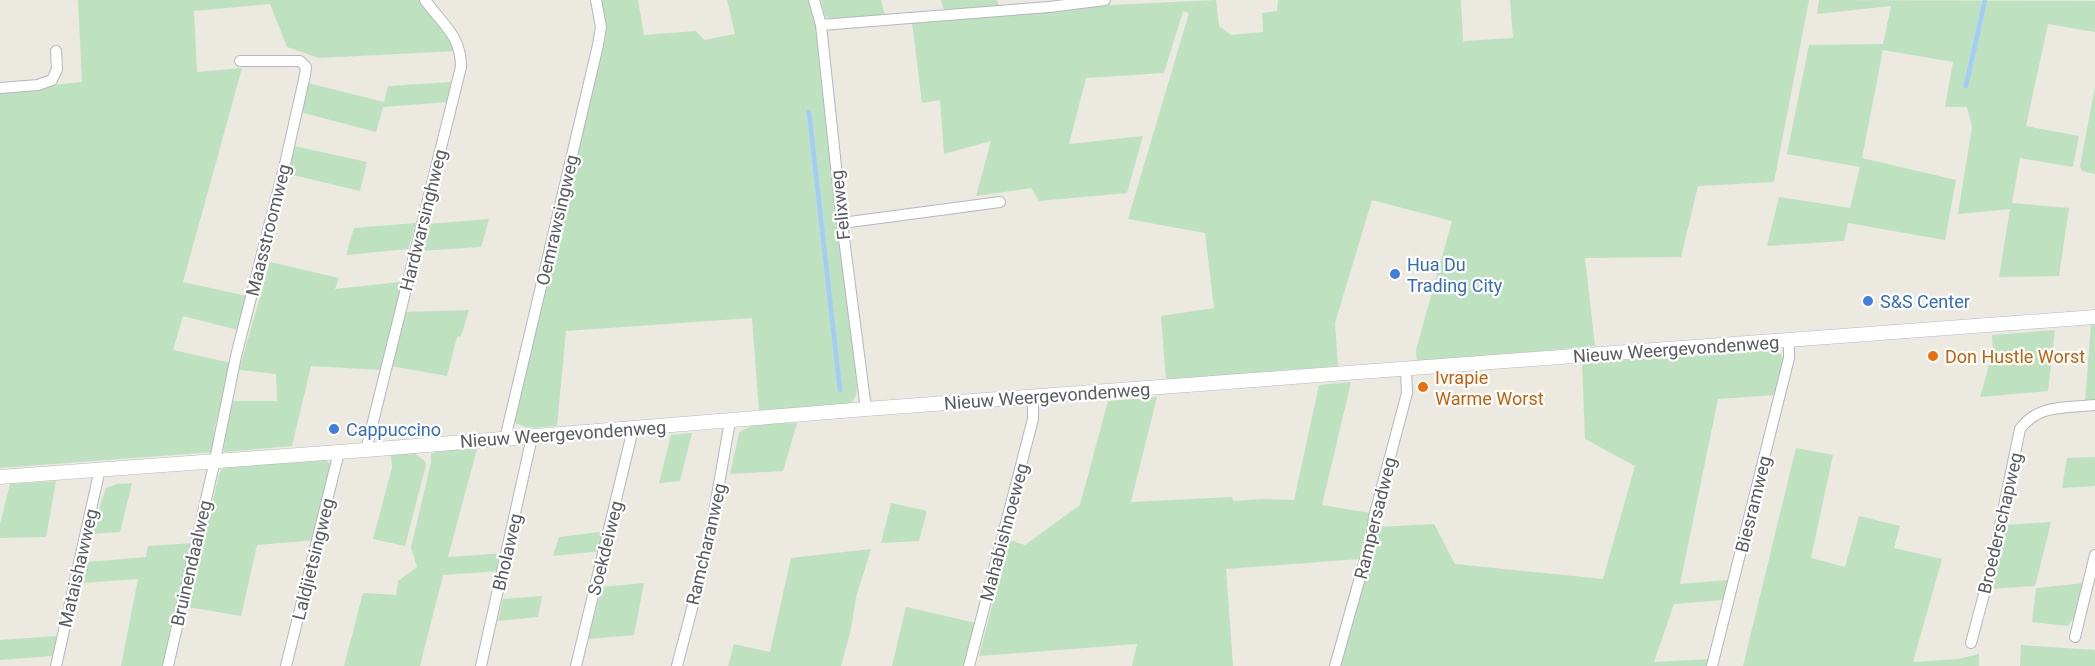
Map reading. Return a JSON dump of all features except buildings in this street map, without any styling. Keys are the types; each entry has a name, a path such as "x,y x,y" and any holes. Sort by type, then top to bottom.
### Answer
{"street":[{"name":"Hardwarsinghweg","path":"366,450 461,67 458,42 425,0"},
{"name":"Oemrawsingweg","path":"505,439 598,45 601,27 596,0"},
{"name":"Felixweg","path":"814,0 822,25 842,223 866,409"},
{"path":"822,25 1048,3 1105,0"},
{"path":"0,88 38,85 51,80 57,69 56,51"},
{"name":"Maasstroomweg","path":"215,460 236,356 285,164 306,69 303,63 295,60 240,61"},
{"path":"842,223 999,202"},
{"name":"Nieuw Weergevondenweg","path":"0,477 866,409 2095,317"},
{"name":"Biesramweg","path":"1712,666 1789,358 1789,341"},
{"name":"Rampersadweg","path":"1335,666 1372,535 1374,517 1407,393 1406,370"},
{"name":"Mahabishnoeweg","path":"969,666 1033,419 1033,398"},
{"name":"Broederschapweg","path":"1971,643 1992,564 2020,429 2027,419 2040,411 2095,405"},
{"name":"Ramcharanweg","path":"677,666 708,547 730,421"},
{"name":"Soekdeiweg","path":"576,666 633,429"},
{"name":"Bholaweg","path":"481,666 532,437"},
{"name":"Laldjietsingweg","path":"286,666 339,452"},
{"name":"Bruinendaalweg","path":"168,666 215,460"},
{"name":"Mataishawweg","path":"56,666 100,469"},
{"path":"2075,637 2095,555"}],"green space":[{"path":"78,0 421,0 424,8 457,51 319,58 287,47 270,4 194,11 197,72 242,68 183,282 247,296 238,330 183,316 173,350 231,363 214,430 214,452 0,468 0,90 82,82"},
{"path":"602,0 638,0 644,35 696,31 704,40 735,34 727,0 809,0 815,20 857,385 855,397 847,405 759,411 752,318 566,331 557,426 528,428 515,423 514,411 606,36"},
{"path":"821,0 881,0 885,16 832,20 825,16"},
{"path":"941,0 997,0 999,6 944,10"},
{"path":"1216,0 1219,26 1231,35 1263,32 1262,13 1277,11 1278,0 1461,0 1463,41 1513,38 1510,0 1809,0 1774,182 1698,186 1681,257 1585,258 1595,346 1417,362 1416,350 1452,221 1372,200 1335,323 1338,366 1166,380 1161,316 1214,308 1205,233 1128,219 1189,13 1183,11 1164,73 1086,78 1069,144 1143,136 1127,193 1039,201 1031,188 976,196 991,141 944,154 940,100 922,103 912,22 1092,6"},
{"path":"1819,0 2095,1 2095,32 2048,24 2026,126 2079,136 2073,167 2020,158 2012,203 2069,208 2059,276 1999,277 2010,209 1958,214 1972,127 1967,107 1945,107 1953,62 1883,50 1862,158 1956,180 1945,240 1848,223 1844,241 1767,246 1779,197 1850,208 1860,167 1787,154 1809,45 1883,44 1891,6 1817,14"},
{"path":"451,82 447,102 383,107 376,132 300,112 308,83 384,102 388,86"},
{"path":"2095,87 2095,174 2082,171 2080,166"},
{"path":"294,146 367,162 360,191 289,174"},
{"path":"489,219 481,247 420,251 427,224"},
{"path":"416,223 408,249 346,255 354,228"},
{"path":"270,262 339,278 335,289 400,282 402,285 381,370 311,366 292,446 224,452 225,430 233,401 277,401 276,374 239,370"},
{"path":"469,310 461,336 457,337 447,376 391,366 405,312"},
{"path":"2091,325 2095,325 2095,401 2085,402"},
{"path":"2055,330 2048,391 1980,397 1993,351 1992,335"},
{"path":"1777,350 1784,359 1776,395 1718,399 1680,584 1728,580 1723,600 1674,604 1654,662 1710,659 1708,666 1339,666 1377,527 1434,524 1455,564 1603,579 1635,466 1585,439 1582,363"},
{"path":"1351,382 1322,505 1370,513 1359,559 1226,569 1233,666 1132,666 1137,644 979,656 1009,540 1025,545 1080,505 1108,401 1157,397 1131,502 1232,497 1233,501 1294,500 1319,385"},
{"path":"797,423 783,471 730,474 739,433 759,425"},
{"path":"692,433 680,481 659,483 671,435"},
{"path":"1796,448 1833,455 1811,558 1845,567 1859,516 1900,526 1894,548 1942,559 1913,662 1958,659 1979,654 1979,666 1743,666"},
{"path":"448,449 477,449 448,557 506,553 501,571 443,575 420,666 344,666 363,593 396,595 398,581 417,567 411,547 431,463 431,454"},
{"path":"414,453 425,461 426,465 405,546 373,539 392,468 391,454"},
{"path":"2095,457 2095,486 2062,488 2067,458"},
{"path":"322,460 331,465 315,540 257,545 241,616 188,607 222,469 233,466"},
{"path":"56,481 46,537 0,538 0,524 10,484"},
{"path":"132,483 120,532 91,534 106,488 117,484"},
{"path":"891,503 927,511 919,541 881,543"},
{"path":"2051,522 2035,586 1988,589 2004,525"},
{"path":"608,531 602,551 553,556 559,537"},
{"path":"194,543 164,666 121,666 138,579 82,583 88,562 146,557 148,546"},
{"path":"871,549 856,597 851,629 841,666 728,666 734,644 770,652 791,558"},
{"path":"644,583 634,635 588,639 602,587"},
{"path":"2085,583 2078,612 2068,626 2032,622 2036,588"},
{"path":"542,596 538,617 498,621 503,599"},
{"path":"906,607 976,623 965,666 892,666"},
{"path":"57,636 52,656 0,660 0,640"},
{"path":"2021,645 2095,650 2095,666 2020,666"}],"waterway":[{"path":"1966,86 1985,0"},
{"path":"809,112 840,390"}],"place":[{"name":"Hua Du Trading City","path":"1395,274"},
{"name":"S&S Center","path":"1868,301"},
{"name":"Don Hustle Worst","path":"1933,356"},
{"name":"Ivrapie Warme Worst","path":"1423,387"},
{"name":"Cappuccino","path":"334,429"}]}
